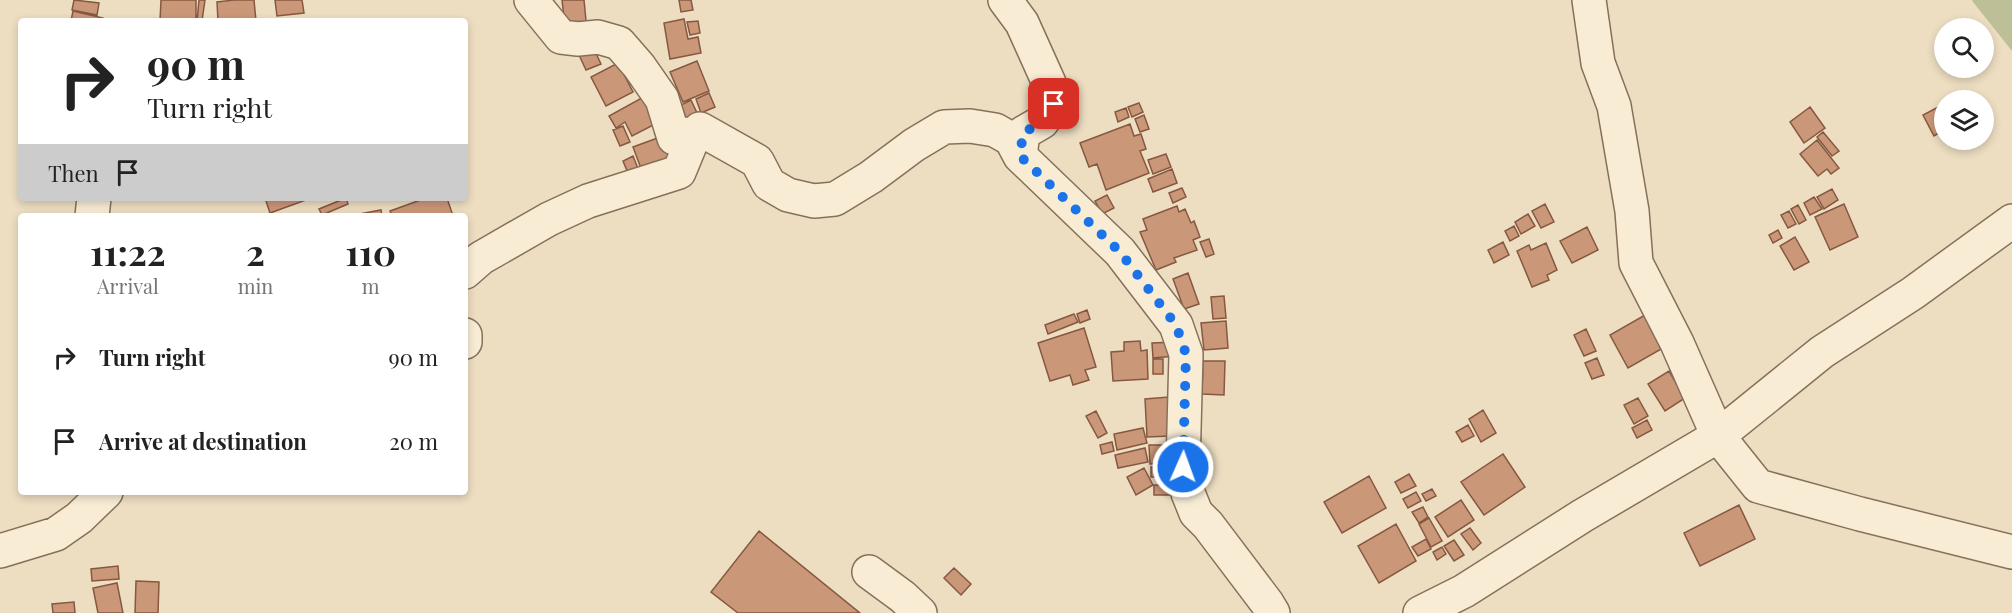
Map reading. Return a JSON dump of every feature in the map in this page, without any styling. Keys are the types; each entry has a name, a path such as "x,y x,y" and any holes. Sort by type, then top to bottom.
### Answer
{"street":[{"path":"531,0 561,37 578,39 598,37 618,43 639,66 662,99 674,138 688,134 693,138"},
{"path":"1005,0 1022,23 1049,83 1054,104 1042,122 1023,133 1020,156"},
{"path":"1589,0 1598,63 1614,106 1632,211 1636,263 1677,344 1718,436 1758,486 2012,552"},
{"path":"468,269 481,258 549,219 588,201 680,172 693,138 700,129 757,161 769,184 788,195 814,201 835,199 871,177 914,144 944,127 970,126 994,130 1011,139 1020,156 1120,252 1176,325 1186,354 1183,467 1188,493 1196,513 1215,534 1273,613"},
{"path":"1420,613 1464,591 1582,516 1718,436 1822,352 1913,293 2012,221"},
{"path":"0,552 56,534 79,518 103,495"},
{"path":"869,572 903,597 920,613"}],"green space":[{"path":"1972,0 2012,0 2012,51 1994,28 1994,18 1986,18"}],"building":[{"path":"74,0 99,3 97,15 72,10"},
{"path":"161,0 196,0 196,18 160,18"},
{"path":"199,0 205,0 202,18 197,18"},
{"path":"254,0 256,18 218,18 217,2"},
{"path":"275,0 302,0 304,13 277,16"},
{"path":"562,0 584,0 587,31 566,34"},
{"path":"679,0 691,0 693,10 681,12"},
{"path":"73,11 103,18 72,18"},
{"path":"684,19 688,39 698,37 701,53 670,59 664,23"},
{"path":"698,21 700,33 690,35 687,22"},
{"path":"594,49 601,64 586,70 579,55"},
{"path":"697,61 709,91 683,102 670,72"},
{"path":"618,63 633,92 606,106 591,77"},
{"path":"709,93 715,107 701,113 696,99"},
{"path":"649,94 663,120 632,136 625,122 616,128 609,116"},
{"path":"691,100 697,113 686,118 681,105"},
{"path":"1139,103 1143,112 1132,117 1128,107"},
{"path":"1810,107 1825,128 1804,143 1790,122"},
{"path":"1126,108 1129,117 1118,122 1115,112"},
{"path":"1934,109 1934,136 1923,115"},
{"path":"1144,115 1149,129 1140,132 1135,119"},
{"path":"1130,124 1134,136 1141,134 1146,149 1140,151 1149,173 1106,190 1097,164 1089,167 1080,143"},
{"path":"623,126 630,142 620,146 613,130"},
{"path":"1823,132 1839,151 1832,156 1817,137"},
{"path":"663,136 675,167 645,179 633,147"},
{"path":"1817,140 1839,168 1831,174 1827,169 1818,176 1800,154"},
{"path":"1166,154 1171,167 1153,174 1148,160"},
{"path":"633,156 643,181 633,185 623,161"},
{"path":"1172,169 1177,183 1153,192 1148,179"},
{"path":"1182,188 1186,197 1173,203 1169,193"},
{"path":"1832,189 1838,200 1824,209 1817,197"},
{"path":"1107,195 1114,208 1102,214 1095,201"},
{"path":"1814,197 1822,209 1810,215 1804,203"},
{"path":"266,201 303,201 270,213"},
{"path":"339,201 347,201 348,204 327,213 321,213 319,209"},
{"path":"418,201 448,201 452,213 391,213 390,211"},
{"path":"1545,204 1554,222 1541,228 1532,211"},
{"path":"1844,204 1858,237 1830,250 1815,217"},
{"path":"1798,205 1806,220 1799,224 1791,209"},
{"path":"1177,206 1179,212 1185,209 1191,223 1194,221 1200,237 1193,240 1197,250 1174,258 1176,262 1156,270 1140,232 1147,230 1143,219"},
{"path":"381,210 382,213 365,213"},
{"path":"1789,211 1796,224 1788,228 1781,215"},
{"path":"1528,214 1535,226 1521,234 1515,222"},
{"path":"1514,226 1519,236 1510,241 1505,231"},
{"path":"1587,227 1598,250 1572,263 1560,241"},
{"path":"1778,230 1782,238 1773,243 1769,235"},
{"path":"1795,237 1809,262 1794,270 1780,246"},
{"path":"1209,239 1214,254 1206,257 1200,242"},
{"path":"1503,242 1509,255 1494,263 1488,250"},
{"path":"1546,243 1557,270 1547,275 1549,280 1532,287 1517,251 1529,245 1531,250"},
{"path":"1188,273 1199,304 1184,309 1173,279"},
{"path":"1224,296 1226,318 1213,319 1211,297"},
{"path":"1087,310 1090,319 1080,323 1077,314"},
{"path":"1074,314 1078,322 1048,334 1045,325"},
{"path":"1645,315 1663,348 1628,368 1610,335"},
{"path":"1226,321 1228,348 1204,350 1201,323"},
{"path":"1084,328 1096,367 1085,370 1089,380 1073,385 1070,375 1050,381 1038,343"},
{"path":"1586,329 1596,351 1584,356 1574,335"},
{"path":"1140,341 1141,351 1147,350 1148,379 1113,381 1111,352 1124,351 1124,342"},
{"path":"1175,342 1176,356 1153,358 1152,343"},
{"path":"1597,358 1604,375 1592,379 1585,363"},
{"path":"1153,359 1163,359 1163,374 1153,374"},
{"path":"1203,361 1225,361 1224,395 1202,394"},
{"path":"1669,371 1685,398 1665,411 1648,384"},
{"path":"1169,397 1171,436 1147,437 1145,399"},
{"path":"1638,398 1648,416 1634,424 1624,405"},
{"path":"1483,410 1496,433 1481,442 1469,419"},
{"path":"1096,411 1107,433 1098,438 1086,416"},
{"path":"1647,420 1652,430 1637,438 1632,428"},
{"path":"1468,425 1474,436 1462,442 1456,432"},
{"path":"1143,428 1147,443 1117,450 1114,434"},
{"path":"1112,442 1114,451 1102,454 1100,445"},
{"path":"1149,445 1173,445 1173,463 1150,464"},
{"path":"1145,448 1148,462 1118,468 1115,455"},
{"path":"1503,454 1525,487 1484,515 1461,482"},
{"path":"1161,466 1161,477 1151,477 1151,467"},
{"path":"1144,468 1153,485 1136,495 1127,477"},
{"path":"1409,474 1416,486 1401,493 1395,482"},
{"path":"1369,476 1386,508 1342,533 1324,502"},
{"path":"1154,485 1172,485 1173,495 1154,495"},
{"path":"1432,489 1436,496 1426,501 1422,494"},
{"path":"1416,492 1421,501 1408,508 1403,499"},
{"path":"1461,500 1474,520 1448,537 1435,517"},
{"path":"1739,505 1755,539 1700,566 1684,533"},
{"path":"1423,507 1428,517 1419,523 1412,512"},
{"path":"1429,518 1442,541 1431,547 1419,524"},
{"path":"1396,524 1416,561 1379,583 1358,546"},
{"path":"1470,528 1481,543 1473,550 1461,534"},
{"path":"759,531 860,613 738,613 711,592"},
{"path":"1426,539 1431,549 1418,556 1412,547"},
{"path":"1454,540 1464,555 1454,561 1444,546"},
{"path":"1442,547 1446,554 1437,560 1433,552"},
{"path":"118,566 119,579 92,581 91,569"},
{"path":"954,568 971,584 961,595 944,578"},
{"path":"136,581 159,582 158,613 135,613"},
{"path":"117,583 123,613 98,613 93,588"},
{"path":"74,602 75,613 53,613 52,604"}],"route":[{"path":"1054,104 1042,122 1023,133 1020,156 1120,252 1176,325 1186,354 1183,467"}]}
